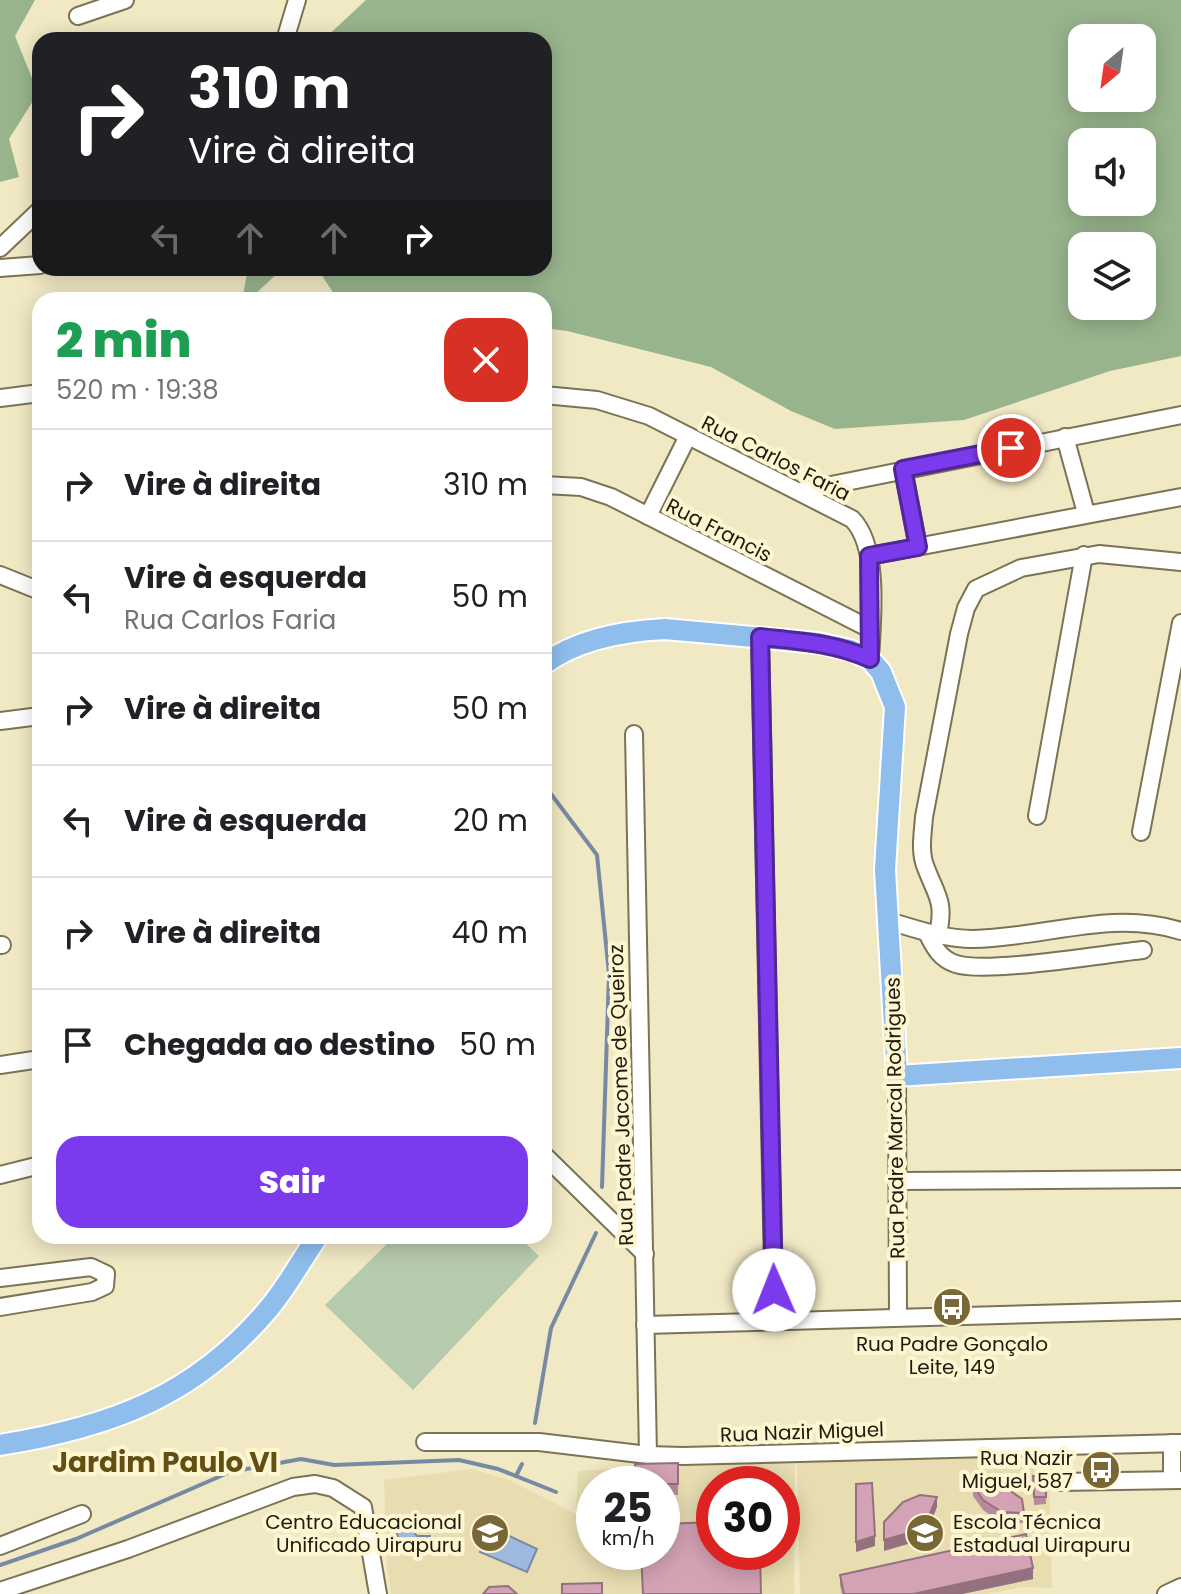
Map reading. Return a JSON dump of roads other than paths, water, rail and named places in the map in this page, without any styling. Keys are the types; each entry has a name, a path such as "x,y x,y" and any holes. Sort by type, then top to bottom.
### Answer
{"main road":[{"path":"552,660 582,644 640,630 760,637 829,645 870,659"},
{"name":"Rua Padre Marcal Rodrigues","path":"870,659 881,672 895,707 885,870 897,1076"},
{"path":"897,1076 1181,1058"},
{"path":"0,1445 90,1428 148,1406 183,1384 234,1345 271,1306 313,1244"}],"street":[{"path":"78,16 125,0"},
{"path":"287,32 297,0"},
{"path":"0,248 32,218"},
{"path":"0,268 32,266"},
{"path":"0,398 32,394"},
{"name":"Rua Carlos Faria","path":"552,396 597,400 624,407 801,491 852,519 866,537 869,556 870,659"},
{"path":"801,491 1181,415"},
{"path":"648,516 688,436"},
{"path":"1065,437 1086,513"},
{"path":"903,469 918,547"},
{"name":"Rua Francis","path":"552,486 598,492 870,629"},
{"path":"869,556 1181,497"},
{"path":"1037,816 1084,555"},
{"path":"1143,950 973,968 945,959 937,953 933,934 941,899 925,868 922,845 966,608 976,589 988,580 1021,568 1084,555 1181,562"},
{"path":"0,575 32,588"},
{"path":"1141,832 1181,623"},
{"path":"760,637 774,1319"},
{"path":"0,721 32,717"},
{"name":"Rua Padre Jacome de Queiroz","path":"634,734 648,1455"},
{"path":"889,921 933,934 989,938 1110,920 1163,925 1181,931"},
{"path":"0,1065 32,1060"},
{"name":"Rua Padre Marcal Rodrigues","path":"897,1076 898,1316"},
{"path":"552,1163 645,1254"},
{"path":"0,1175 32,1167"},
{"path":"899,1181 1181,1179"},
{"path":"0,1278 91,1267 106,1274 107,1281 99,1290 0,1307"},
{"path":"645,1325 1181,1310"},
{"name":"Rua Nazir Miguel","path":"425,1442 539,1442 648,1455 1176,1443"},
{"path":"1059,1482 1176,1480 1176,1443"},
{"path":"0,1591 128,1549 245,1503 315,1484 333,1488 363,1507 378,1594"},
{"path":"0,1546 82,1514"},
{"path":"1166,1594 1181,1587"}],"water":[{"path":"397,1527 410,1527 417,1536 430,1536 430,1548 398,1548"},
{"path":"490,1527 537,1549 527,1572 480,1552"}],"waterway":[{"path":"552,795 597,855 609,974 602,1187"},
{"path":"535,1423 551,1328 596,1233"},
{"path":"0,1565 76,1539 230,1472 301,1459 334,1465 459,1460 498,1469 556,1492"},
{"path":"516,1476 522,1464"}],"place":[{"name":"Rua Padre Gonçalo Leite, 149","path":"952,1307"},
{"name":"Rua Nazir Miguel, 587","path":"1101,1470"},
{"name":"Centro Educacional Unificado Uirapuru","path":"490,1533"},
{"name":"Escola Técnica Estadual Uirapuru","path":"925,1533"}],"district":[{"name":"Jardim Paulo VI","path":"165,1462"}]}
